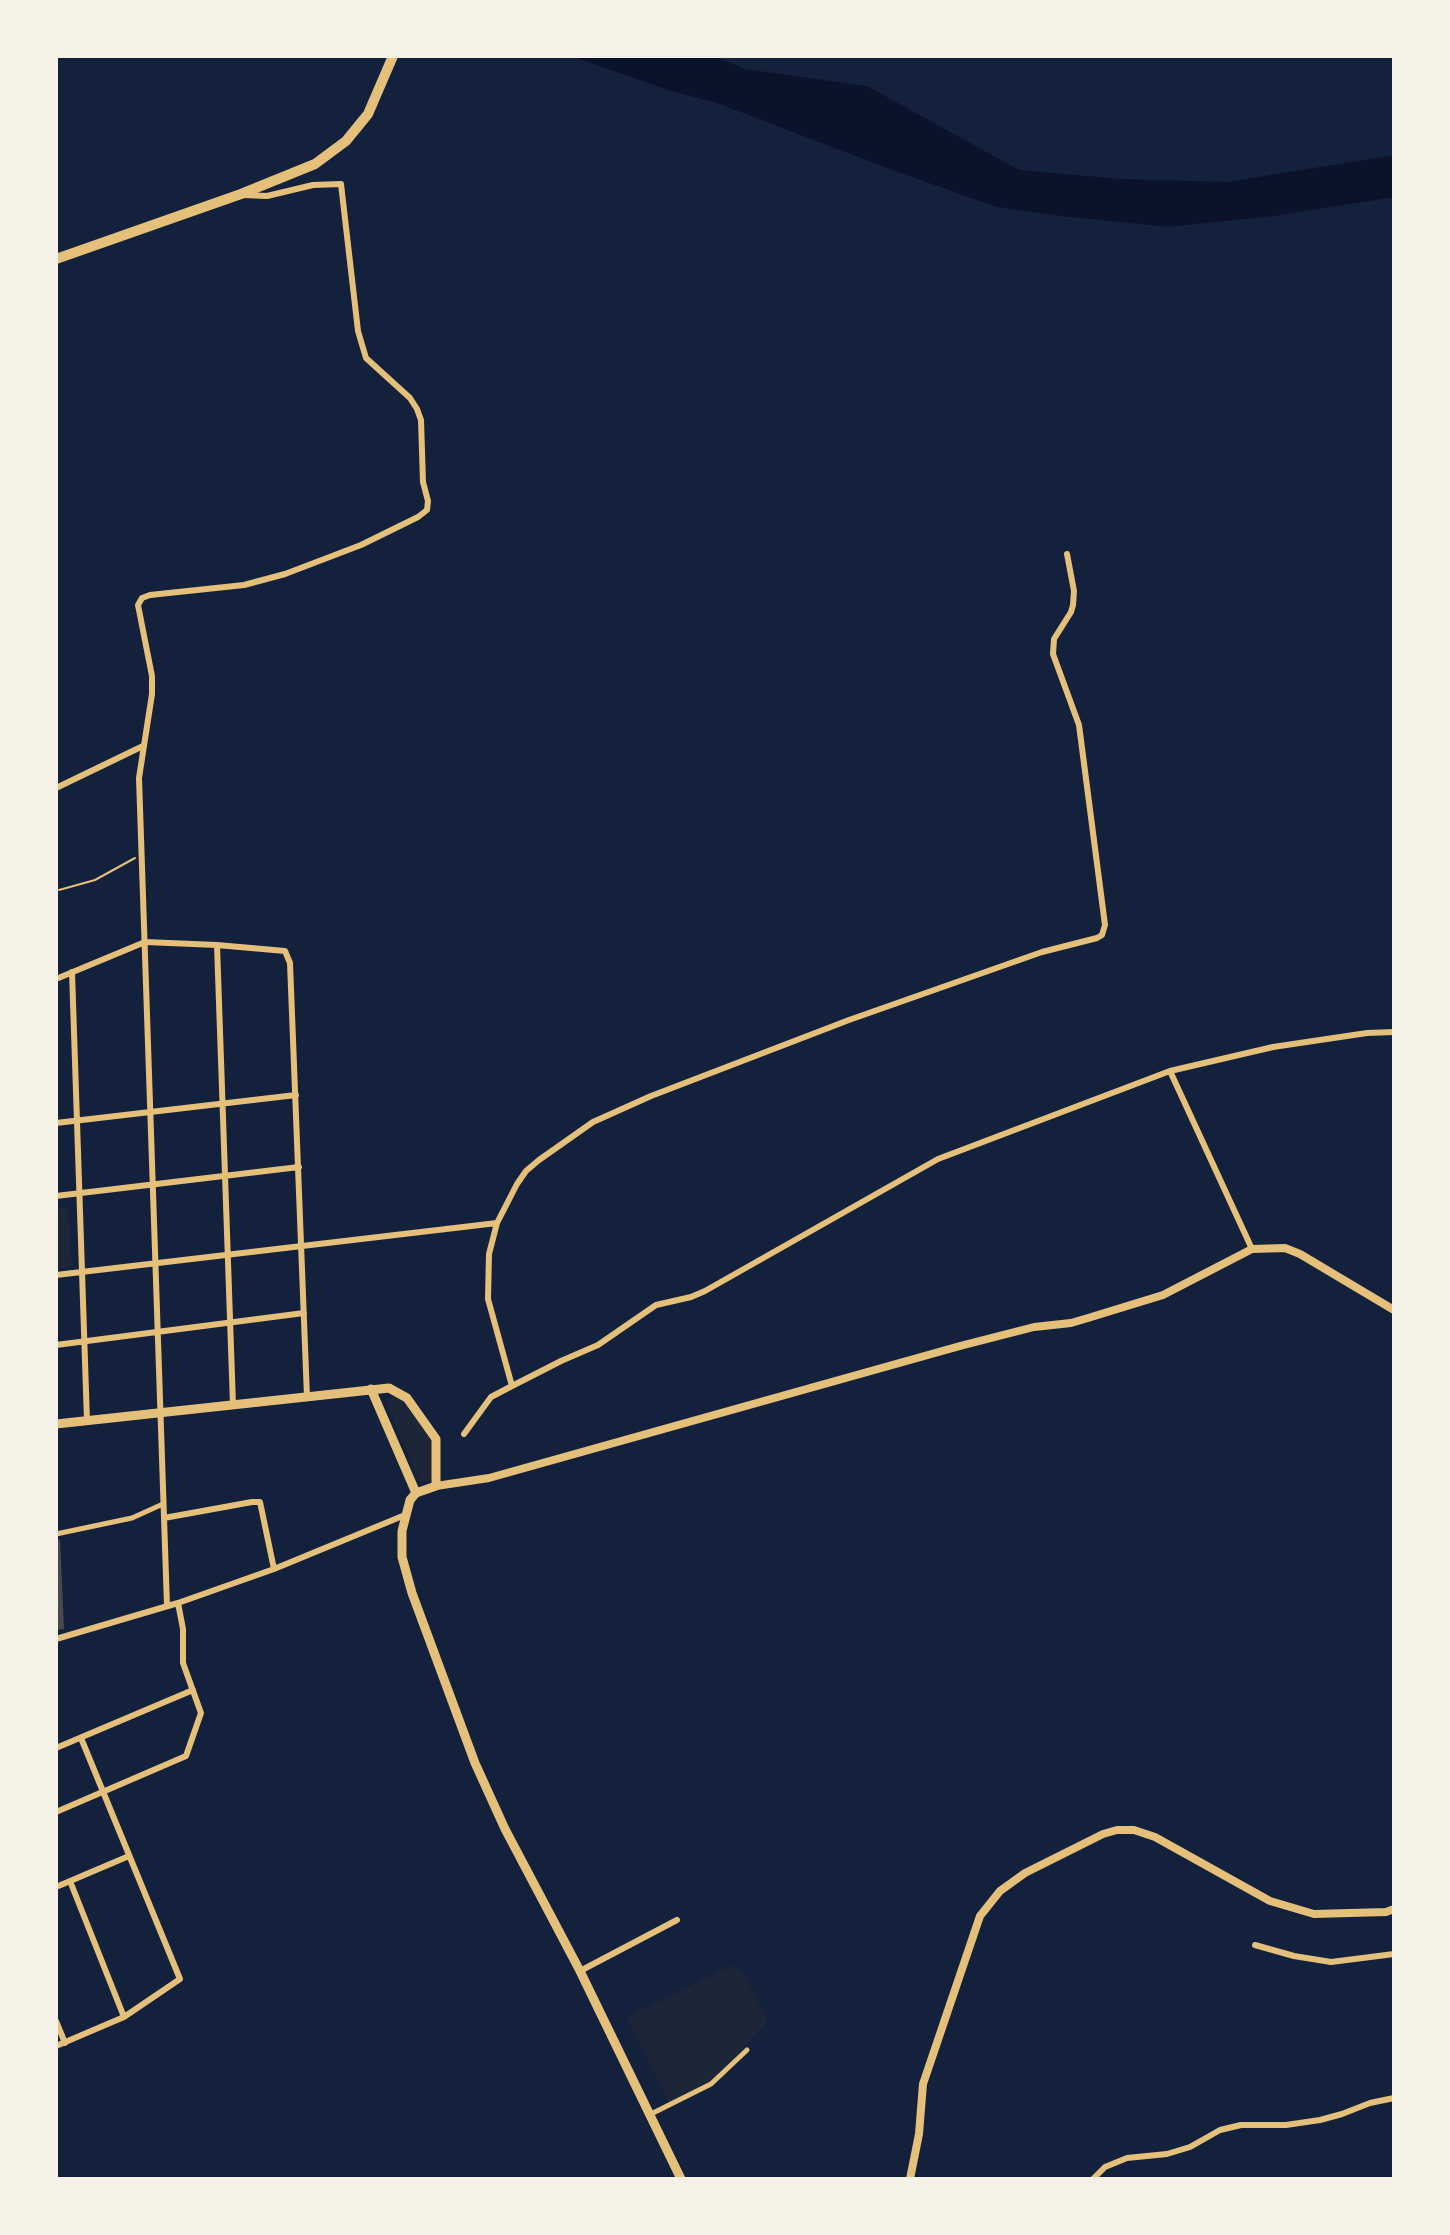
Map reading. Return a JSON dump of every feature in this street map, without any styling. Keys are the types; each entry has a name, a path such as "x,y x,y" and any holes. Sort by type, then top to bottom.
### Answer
{"main road":[{"path":"56,259 241,194 315,164 346,141 368,114 393,56"},
{"path":"56,1424 371,1389 389,1388 407,1398 437,1444 436,1486 416,1493 410,1500 402,1531 402,1557 412,1593 475,1763 505,1829 580,1971 681,2179"},
{"path":"371,1389 416,1493"}],"street":[{"path":"167,1606 139,778 152,676 138,605 142,598 150,595 244,585 285,574 361,545 427,510 428,501 423,482 421,420 417,409 410,398 366,358 358,331 341,184 313,185 267,196 241,194"},
{"path":"512,1386 488,1299 489,1254 506,1203 517,1184 539,1160 593,1122 651,1096 849,1020 1042,952 1102,935 1105,925 1079,725 1053,654 1054,639 1073,605 1074,591 1067,554"},
{"path":"56,788 143,746"},
{"path":"56,979 145,942 285,951 290,963 307,1397"},
{"path":"217,945 233,1405"},
{"path":"72,972 87,1421"},
{"path":"464,1434 491,1397 598,1345 656,1305 705,1291 938,1159 1170,1071 1273,1047 1394,1032"},
{"path":"1170,1071 1252,1249"},
{"path":"56,1123 296,1095"},
{"path":"56,1196 299,1167"},
{"path":"56,1275 497,1223"},
{"path":"436,1486 489,1478 960,1346 1034,1327 1071,1323 1163,1295 1252,1249 1285,1248 1300,1254 1394,1310"},
{"path":"56,1345 304,1313"},
{"path":"164,1518 260,1502 274,1569"},
{"path":"56,1534 132,1518 163,1504"},
{"path":"56,1639 178,1603 274,1569 405,1515"},
{"path":"56,1812 186,1756 201,1713 183,1663 183,1629 178,1603"},
{"path":"56,1748 193,1690"},
{"path":"56,2046 124,2017 180,1979 81,1738"},
{"path":"910,2179 919,2134 923,2084 980,1916 1000,1891 1025,1873 1103,1834 1134,1830 1155,1837 1270,1901 1314,1914 1386,1912 1394,1909"},
{"path":"56,1887 129,1856"},
{"path":"70,1881 124,2017"},
{"path":"580,1971 677,1920"},
{"path":"1255,1945 1331,1962 1394,1954"},
{"path":"56,2021 65,2043"},
{"path":"651,2114 711,2084 747,2050"},
{"path":"1093,2179 1105,2167 1127,2158 1167,2154 1190,2147 1220,2130 1241,2125 1286,2125 1320,2120 1394,2098"}],"path":[{"path":"59,890 95,880 141,853"}],"shaded area":[{"path":"571,56 714,56 745,69 867,86 1019,170 1121,179 1228,182 1394,155 1394,197 1274,216 1168,227 996,207 717,103 671,91"},
{"path":"68,1207 72,1266 56,1269 56,1209"},
{"path":"395,1395 406,1404 433,1442 433,1479 428,1482 418,1479 387,1404 388,1399"},
{"path":"734,1965 746,1977 768,2021 711,2082 669,2103 626,2017"}],"building":[{"path":"60,1539 64,1629 56,1630 56,1540"}]}
